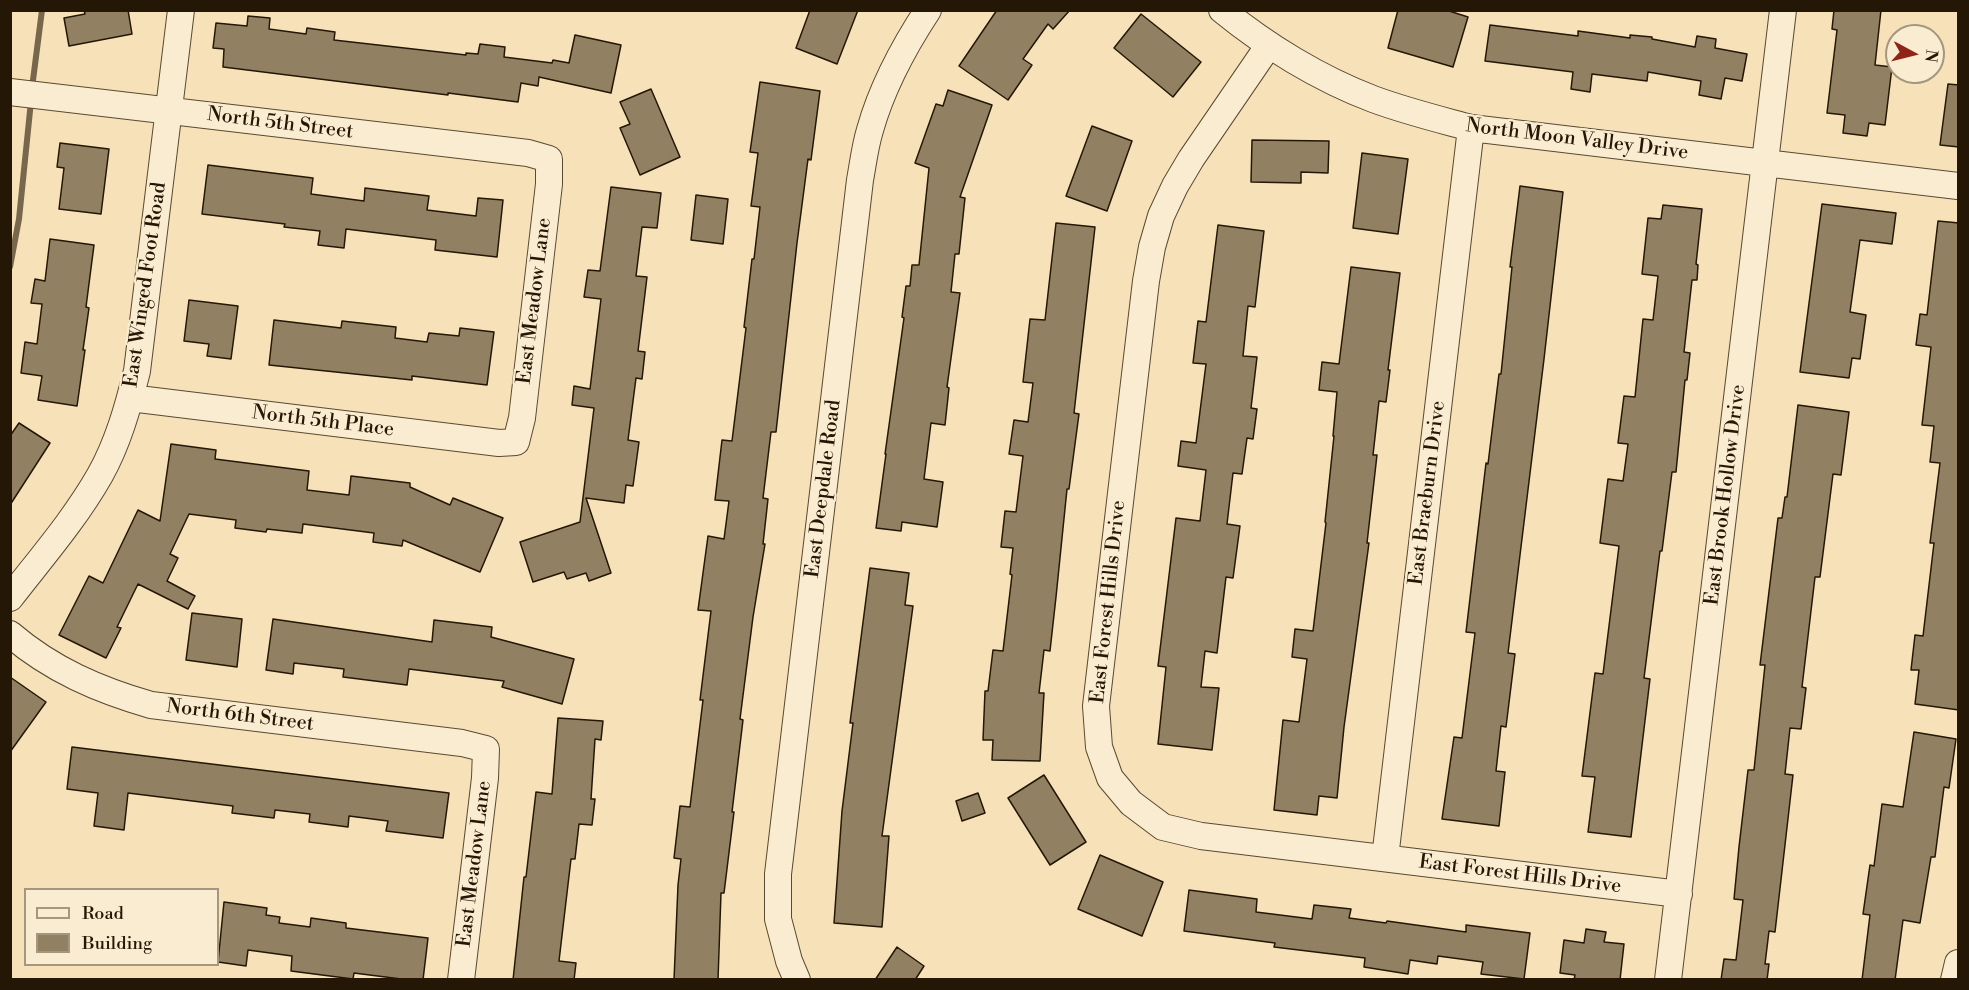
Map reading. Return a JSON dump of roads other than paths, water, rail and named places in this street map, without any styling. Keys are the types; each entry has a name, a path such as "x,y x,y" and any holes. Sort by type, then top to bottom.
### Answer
{"street":[{"name":"East Winged Foot Road","path":"10,598 78,510 100,474 119,432 130,398 137,371 181,10"},
{"name":"East Deepdale Road","path":"797,980 789,961 778,919 778,874 860,180 869,132 885,86 907,42 928,10"},
{"name":"North Moon Valley Drive","path":"1222,10 1269,45 1318,73 1372,99 1471,128 1959,186"},
{"name":"East Brook Hollow Drive","path":"1668,980 1783,10"},
{"name":"East Forest Hills Drive","path":"1269,45 1197,149 1175,186 1161,216 1152,247 1144,292 1096,706 1099,747 1110,778 1131,803 1163,827 1201,836 1679,894"},
{"name":"North 5th Street","path":"10,92 528,153 549,159"},
{"name":"East Braeburn Drive","path":"1385,858 1471,128"},
{"name":"East Meadow Lane","path":"516,442 522,418 549,184 549,159"},
{"name":"North 5th Place","path":"130,398 499,443 516,442"},
{"name":"North 6th Street","path":"10,634 52,665 83,681 114,694 151,705 450,742 486,749"},
{"name":"East Meadow Lane","path":"461,980 485,778 486,749"},
{"path":"1954,980 1959,963"}],"waterway":[{"path":"32,88 42,10"},
{"path":"10,267 19,219 31,101"}]}
